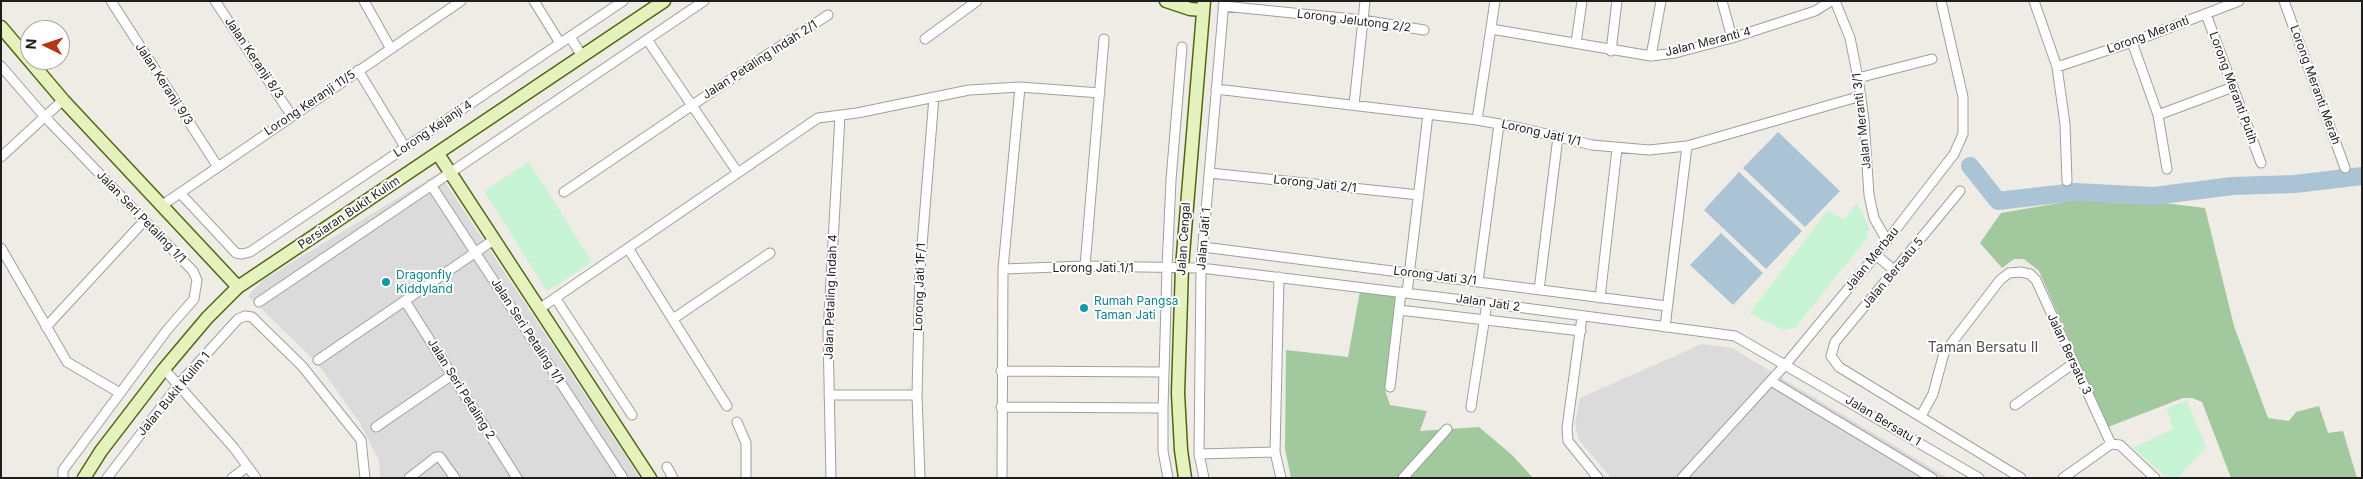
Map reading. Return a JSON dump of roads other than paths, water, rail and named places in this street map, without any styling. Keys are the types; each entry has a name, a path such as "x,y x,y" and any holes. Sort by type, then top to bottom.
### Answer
{"street":[{"name":"Jalan Keranji 9/3","path":"111,1 218,167"},
{"name":"Jalan Keranji 8/3","path":"215,1 292,116"},
{"path":"364,1 391,49"},
{"name":"Lorong Keranji 11/5","path":"161,206 461,1"},
{"path":"534,1 560,43"},
{"name":"Lorong Kejanji 4","path":"180,193 236,253 250,252 623,1"},
{"name":"Persiaran Bukit Kulim","path":"84,478 101,451 164,369 207,318 238,287 664,1"},
{"path":"259,302 450,172 648,41 704,1"},
{"path":"925,39 977,1"},
{"path":"1166,1 1190,9 1203,6"},
{"path":"1354,106 1365,1"},
{"path":"1477,120 1495,1"},
{"path":"1576,44 1582,1"},
{"path":"1611,51 1617,1"},
{"path":"1652,56 1661,1"},
{"path":"1722,1 1732,38"},
{"name":"Jalan Meranti 4","path":"1491,29 1611,51 1652,56 1675,53 1732,38 1815,12 1833,1"},
{"name":"Jalan Meranti 3/1","path":"1833,1 1850,38 1861,96 1868,195 1874,218 1887,241"},
{"name":"Jalan Merbau","path":"1682,478 1772,381 1876,255 1954,154 1963,134 1963,97 1942,1"},
{"path":"2034,1 2057,67 2066,124 2067,181"},
{"name":"Lorong Meranti","path":"2057,67 2132,42 2238,1"},
{"name":"Lorong Meranti Merah","path":"2284,1 2345,168"},
{"name":"Lorong Jelutong 2/2","path":"1224,4 1363,20 1424,30"},
{"name":"Jalan Jati 1","path":"1204,478 1199,454 1201,268 1224,4"},
{"name":"Jalan Cengal","path":"1185,478 1181,450 1178,393 1182,267 1203,6"},
{"name":"Lorong Meranti Putih","path":"2206,14 2261,163"},
{"name":"Jalan Petaling Indah 2/1","path":"691,106 828,15"},
{"path":"1,26 63,100 238,287"},
{"path":"570,37 582,56"},
{"path":"1085,266 1104,40"},
{"name":"Jalan Petaling Indah 2/1","path":"648,41 738,173"},
{"path":"2132,42 2158,115 2167,169"},
{"path":"1168,478 1163,451 1167,268 1171,180 1182,46"},
{"path":"1858,78 1932,59"},
{"name":"Jalan Seri Petaling 1/1","path":"1,66 45,117 193,271 197,290 194,299 166,330 64,470 63,478"},
{"path":"358,70 405,147"},
{"path":"2158,115 2233,87"},
{"path":"540,309 818,118 840,116 969,90 1020,88 1100,93"},
{"path":"1002,478 1001,371 1003,269 1020,88"},
{"name":"Lorong Jati 1/1","path":"1216,88 1477,120 1617,148 1649,150 1687,146 1861,96"},
{"name":"Lorong Jati 1F/1","path":"920,478 917,395 920,270 934,97"},
{"path":"1,157 63,100"},
{"path":"564,192 691,106"},
{"path":"1390,387 1399,310 1410,273 1428,114"},
{"name":"Jalan Petaling Indah 4","path":"831,478 828,333 830,268 840,116"},
{"path":"1478,282 1499,124"},
{"path":"1539,290 1558,137"},
{"path":"1665,327 1687,146"},
{"path":"1600,298 1617,148"},
{"path":"438,154 650,478"},
{"name":"Lorong Jati 2/1","path":"1210,173 1419,194"},
{"name":"Jalan Seri Petaling 1/1","path":"431,185 623,478"},
{"name":"Jalan Bersatu 5","path":"1920,416 1839,367 1831,356 1835,342 1960,192"},
{"path":"46,327 144,221"},
{"path":"318,360 495,239"},
{"name":"Lorong Jati 3/1","path":"1203,247 1667,306"},
{"path":"1,248 67,362 120,393"},
{"path":"628,248 727,406"},
{"path":"673,319 770,253"},
{"path":"1876,255 1895,271"},
{"name":"Lorong Jati 1/1","path":"1003,269 1085,266 1182,267"},
{"name":"Jalan Jati 2","path":"1182,267 1279,277 1735,336 1786,364"},
{"name":"Jalan Bersatu 3","path":"1920,416 1933,394 1944,353 2000,280 2009,273 2020,272 2030,274 2036,280 2111,444"},
{"path":"1279,277 1276,452 1280,478"},
{"path":"556,299 632,414"},
{"name":"Jalan Seri Petaling 2","path":"405,301 517,478"},
{"path":"1471,407 1487,303"},
{"path":"1399,310 1581,331"},
{"name":"Jalan Bukit Kulim 1","path":"107,478 179,384 238,319 246,316 252,318 302,366 361,440 364,478"},
{"path":"1582,317 1567,428 1568,441 1598,478"},
{"path":"2015,405 2074,363"},
{"name":"Jalan Bersatu 1","path":"1786,364 1979,478"},
{"path":"164,369 234,448 256,478"},
{"path":"1001,371 1164,372"},
{"path":"376,427 452,375"},
{"path":"1772,381 1927,477"},
{"path":"830,395 917,395"},
{"path":"1001,407 1163,408"},
{"path":"1920,416 2021,478"},
{"path":"737,422 746,443 746,478"},
{"path":"1403,478 1447,429"},
{"path":"2063,478 2111,444 2120,445 2155,478"},
{"path":"1199,454 1276,452"},
{"path":"409,478 436,457 440,457 455,478"},
{"path":"232,478 247,467"},
{"path":"666,467 673,478"}],"water":[{"path":"1778,132 1840,191 1805,227 1743,168"},
{"path":"1739,172 1802,231 1766,269 1704,210"},
{"path":"1721,233 1763,273 1733,305 1690,265"}],"waterway":[{"path":"1970,166 1998,201 2075,192 2154,196 2232,186 2295,184 2362,176"}],"place":[{"name":"Dragonfly Kiddyland","path":"386,282"},
{"name":"Rumah Pangsa Taman Jati","path":"1084,308"}],"district":[{"name":"Taman Bersatu Ⅱ","path":"1983,348"}]}
